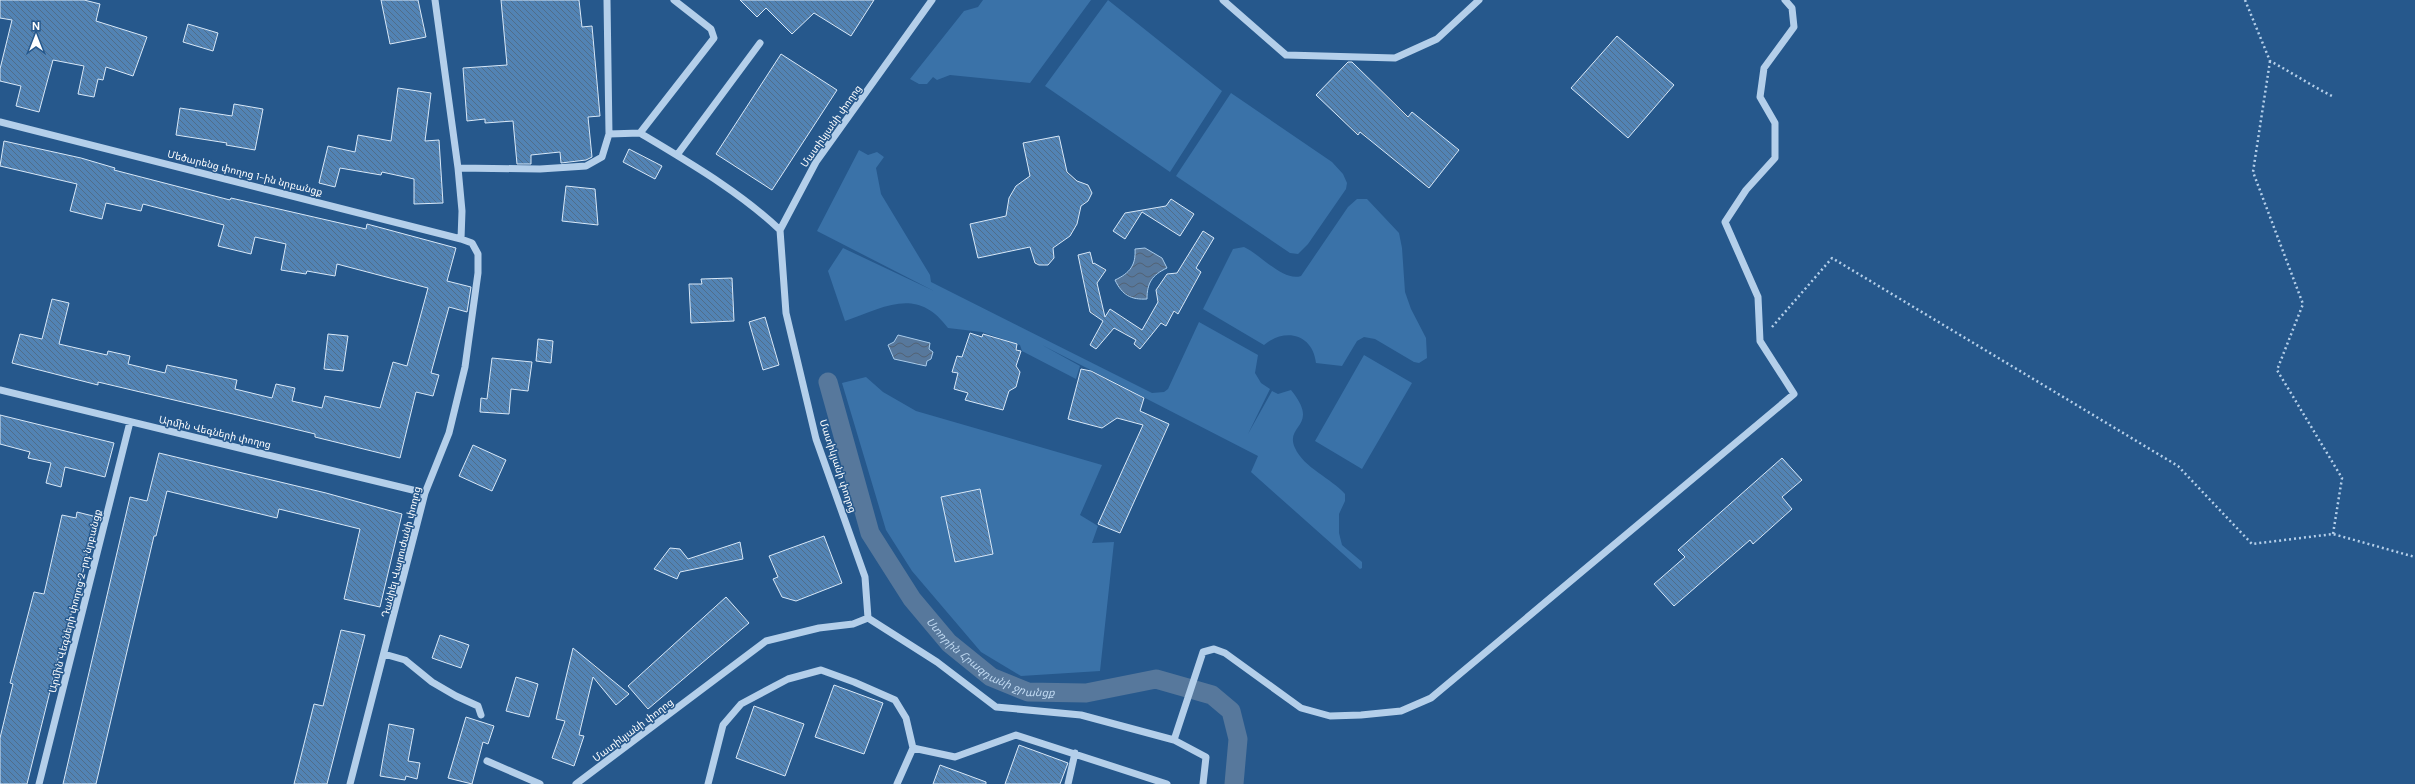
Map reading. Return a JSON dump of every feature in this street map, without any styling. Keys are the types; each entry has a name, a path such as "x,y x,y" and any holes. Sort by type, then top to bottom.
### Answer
{"street":[{"path":"435,0 458,168 462,211 461,239"},
{"path":"458,168 540,169 586,166 602,157 609,134 607,0"},
{"path":"640,133 714,38 711,29 674,0"},
{"name":"Մատիկյանի փողոց","path":"576,784 766,641 819,628 853,624 868,618 865,577 816,439 786,313 780,230 816,162 932,0"},
{"path":"1223,0 1286,55 1395,58 1437,39 1479,0"},
{"path":"1174,740 1203,652 1214,648 1225,653 1301,708 1330,716 1361,715 1401,710 1431,698 1794,394 1760,341 1758,297 1725,222 1746,190 1775,158 1775,123 1760,97 1764,68 1794,27 1792,8 1785,0"},
{"path":"677,155 760,43"},
{"name":"Մեծարենց փողոց 1-ին նրբանցք","path":"0,122 461,239 472,243 478,254"},
{"path":"609,134 640,133 677,155 759,211 780,230"},
{"name":"Դանիել Վարուժանի փողոց","path":"350,784 425,493 449,433 465,367 476,302 478,254"},
{"name":"Արմին Վեգների փողոց","path":"0,390 425,493"},
{"name":"Արմին Վեգների փողոց 2-րդ նրբանցք","path":"39,784 130,422"},
{"path":"868,618 937,662 996,707 1081,715 1174,740 1206,758 1203,784"},
{"path":"384,654 405,660 432,682 456,696 478,706 481,715"},
{"path":"708,784 723,725 740,704 788,679 821,670 854,682 895,700 906,718 913,748 897,784"},
{"path":"913,748 955,757 1016,736 1075,753 1167,784"},
{"path":"1068,784 1075,753"},
{"path":"488,761 540,784"}],"path":[{"path":"2244,0 2270,61 2253,172 2303,304 2277,370 2342,478 2333,534"},
{"path":"2270,61 2289,71 2308,84 2332,96"},
{"path":"1760,341 1832,258 2178,466 2252,544 2333,534 2415,557"}],"shaded area":[{"path":"983,0 1091,0 1030,83 950,75 937,80 933,77 927,84 919,84 910,79 964,11 978,7"},
{"path":"1108,0 1222,91 1170,172 1045,86"},
{"path":"1231,93 1332,162 1343,174 1347,183 1346,189 1308,244 1298,254 1290,253 1176,176"},
{"path":"859,150 868,155 877,152 884,157 876,168 881,194 930,275 931,282 1152,393 1164,392 1168,389 1199,322 1258,355 1255,373 1261,383 1270,389 1248,434 1272,391 1278,394 1291,390 1303,411 1303,418 1294,434 1293,440 1295,448 1299,455 1311,467 1345,494 1345,501 1339,514 1339,533 1342,545 1362,562 1362,568 1360,569 1251,472 1258,456 1042,345 1080,366 1076,379 1022,351 1020,345 982,332 948,328 936,315 924,307 912,304 887,306 845,321 828,271 843,248 934,291 817,231"},
{"path":"1357,199 1367,199 1399,233 1402,248 1405,292 1411,309 1426,338 1427,358 1419,363 1414,362 1375,339 1364,337 1357,341 1342,366 1316,363 1314,353 1310,345 1297,336 1281,336 1272,339 1264,345 1203,309 1233,249 1244,247 1279,271 1294,277 1301,276 1348,207"},
{"path":"1364,355 1412,383 1362,469 1315,441"},
{"path":"866,377 883,392 916,411 1102,465 1080,515 1098,526 1092,543 1114,542 1100,671 1021,676 981,652 912,571 886,530 842,383"}],"water":[{"path":"1145,248 1162,258 1167,268 1151,280 1148,288 1147,299 1136,299 1124,293 1115,280 1131,268 1134,260 1135,249"},
{"path":"898,335 930,343 929,349 933,352 931,359 927,361 926,366 894,359 888,345 894,342"}],"building":[{"path":"0,0 84,0 100,4 96,21 147,37 133,76 106,67 103,80 98,79 94,97 78,94 84,66 53,60 39,112 16,106 21,86 0,81 0,69 12,20 0,18"},
{"path":"381,0 418,0 426,37 390,44"},
{"path":"501,0 579,0 582,27 592,26 600,116 588,117 592,157 586,160 561,163 560,152 531,155 531,164 517,164 513,121 485,123 485,119 467,121 463,68 507,65"},
{"path":"740,0 874,0 851,36 814,13 792,34 766,8 757,17"},
{"path":"188,24 218,33 213,51 183,42"},
{"path":"1617,36 1674,85 1628,138 1571,88"},
{"path":"781,54 837,90 772,190 716,154"},
{"path":"1348,62 1352,62 1408,117 1412,112 1459,150 1429,188 1360,132 1358,135 1316,95"},
{"path":"398,88 431,93 425,141 439,140 443,203 414,204 414,179 382,172 381,175 340,168 335,187 319,183 328,146 355,152 358,135 391,141"},
{"path":"234,104 263,109 255,150 226,145 227,143 176,135 180,108 232,116"},
{"path":"1059,136 1067,172 1077,181 1088,185 1092,193 1088,201 1081,206 1077,224 1070,236 1053,248 1054,258 1048,265 1039,265 1035,263 1030,247 978,258 970,224 1006,216 1009,198 1016,186 1030,176 1023,143"},
{"path":"4,141 81,158 115,168 114,170 230,200 231,198 366,229 367,224 456,248 447,281 471,287 467,312 449,307 431,373 439,375 433,396 416,392 400,458 315,437 315,434 98,382 98,385 12,363 20,334 42,339 52,299 69,303 59,344 107,355 108,351 130,356 128,364 165,373 167,365 237,380 235,389 272,398 276,384 295,388 292,401 322,408 325,396 380,408 393,362 407,366 428,288 337,264 335,276 307,271 306,274 281,270 286,244 255,237 251,254 218,246 224,225 143,204 141,211 106,203 102,219 70,211 77,184 0,166"},
{"path":"629,149 662,166 655,179 623,162"},
{"path":"566,186 595,189 598,225 562,221"},
{"path":"1171,199 1194,214 1180,236 1142,212 1125,239 1113,231 1125,213 1166,206"},
{"path":"1203,231 1214,238 1196,268 1201,272 1178,314 1174,311 1166,326 1161,323 1140,349 1134,344 1136,340 1114,328 1096,349 1090,345 1103,321 1090,312 1078,255 1090,252 1093,264 1094,263 1106,270 1097,283 1105,317 1110,309 1142,330 1158,302 1156,290 1167,274 1177,273"},
{"path":"732,278 734,321 691,323 689,284 702,284 701,279"},
{"path":"765,317 779,365 763,370 749,322"},
{"path":"970,333 982,337 983,334 1017,344 1016,350 1021,351 1016,366 1020,372 1016,387 1009,391 1003,410 965,400 968,393 954,389 958,373 952,372 957,356 962,357"},
{"path":"328,334 348,336 343,371 324,369"},
{"path":"538,339 553,341 551,363 536,361"},
{"path":"492,358 532,362 528,391 511,389 509,414 480,412 481,398 487,399"},
{"path":"1081,369 1091,371 1144,398 1140,411 1169,424 1120,533 1098,524 1143,425 1117,418 1102,428 1068,419"},
{"path":"0,415 114,443 105,477 65,467 61,487 46,483 51,463 28,458 30,452 0,444"},
{"path":"473,445 506,460 492,491 459,476"},
{"path":"159,453 326,493 402,514 380,607 344,599 360,529 279,509 277,518 167,491 156,536 154,536 96,784 63,784 130,497 147,501"},
{"path":"1782,458 1802,480 1782,497 1792,509 1753,544 1750,540 1674,606 1654,584 1685,557 1678,550"},
{"path":"980,489 993,554 955,562 941,497"},
{"path":"77,512 97,517 61,652 60,651 27,784 0,784 0,738 13,684 10,683 34,592 44,594 62,515 76,518"},
{"path":"824,536 842,583 796,601 782,597 773,579 778,577 769,556"},
{"path":"740,542 743,559 680,572 677,579 654,569 670,548 680,549 688,559"},
{"path":"726,597 749,623 648,709 628,686"},
{"path":"341,630 365,635 327,784 294,784 314,704 323,706"},
{"path":"440,635 469,645 461,668 432,658"},
{"path":"573,648 629,694 616,705 593,677 579,735 584,736 574,766 552,758 565,721 556,719"},
{"path":"516,677 538,684 529,717 506,711"},
{"path":"834,685 883,703 864,754 815,737"},
{"path":"754,706 804,724 785,776 736,758"},
{"path":"466,717 494,726 488,744 483,742 472,784 448,778"},
{"path":"389,724 414,729 408,761 420,763 417,779 406,776 405,780 380,776"},
{"path":"1019,745 1068,763 1060,784 1005,784"},
{"path":"940,765 986,782 986,784 933,784"}],"waterway":[{"name":"Ստորին Հրազդանի ջրանցք","path":"828,382 870,533 912,599 949,643 991,677 1028,692 1086,693 1156,679 1212,695 1231,711 1238,739 1234,784"}]}
